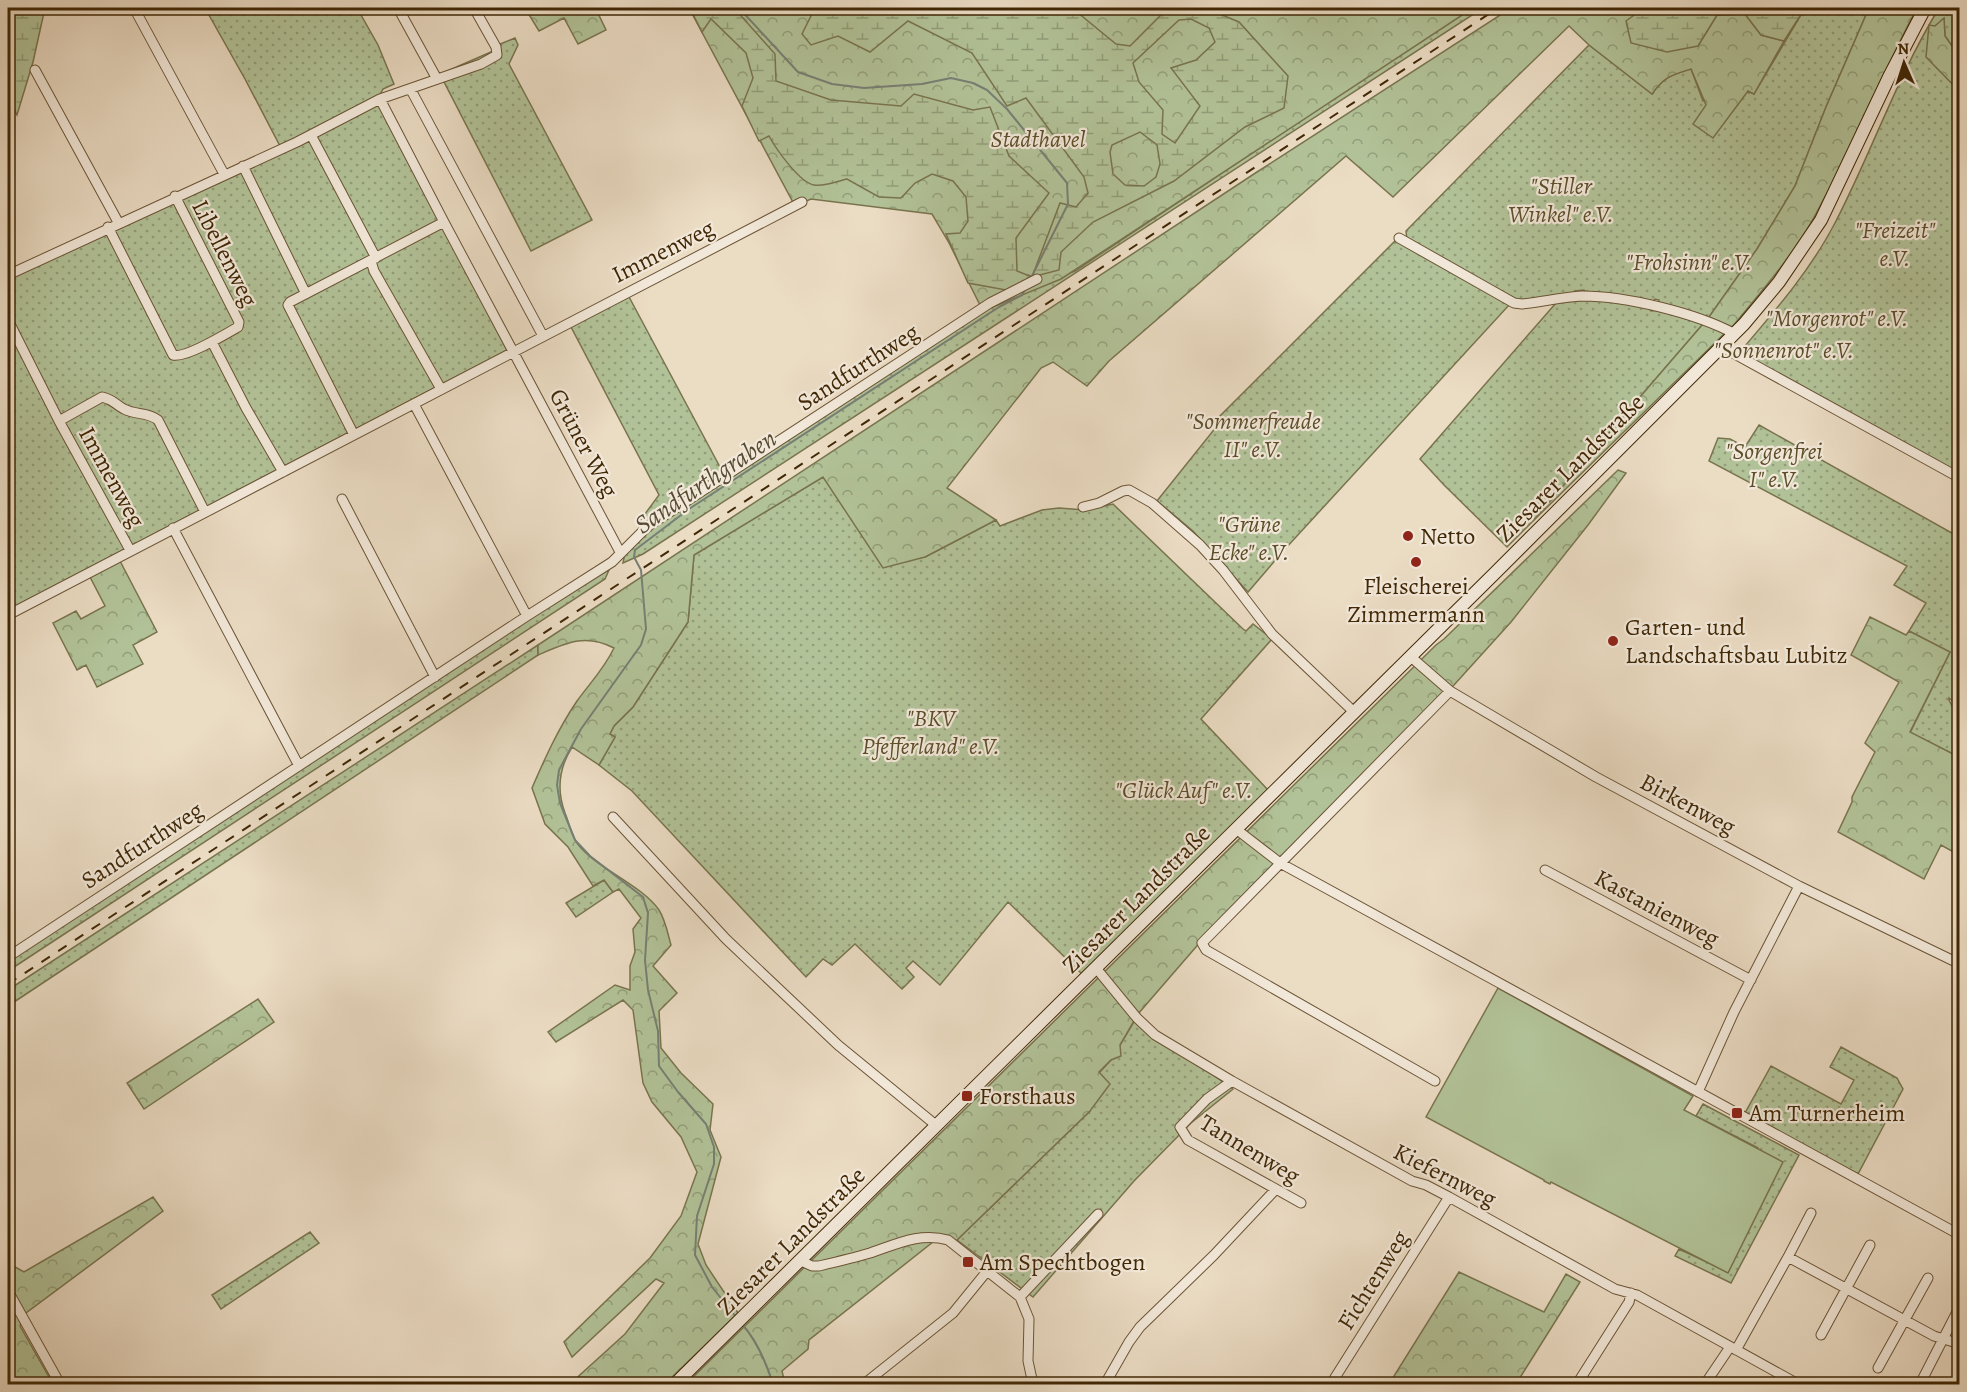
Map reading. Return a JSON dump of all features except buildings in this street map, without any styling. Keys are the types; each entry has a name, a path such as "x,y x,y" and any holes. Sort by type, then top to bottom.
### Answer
{"main road":[{"name":"Ziesarer Landstraße","path":"675,1384 801,1262 1735,334 1779,282 1821,220 1889,77 1925,8"}],"street":[{"name":"Libellenweg","path":"134,8 224,174"},
{"path":"398,8 437,79"},
{"name":"Libellenweg","path":"8,275 118,222 311,135 380,99 482,64 497,55 496,47 474,8"},
{"path":"35,70 118,222"},
{"path":"411,90 543,336"},
{"path":"380,99 513,352"},
{"path":"311,135 374,260 374,271 441,389"},
{"path":"243,166 306,294"},
{"name":"Libellenweg","path":"108,227 173,355 178,357 212,342 240,326 175,196"},
{"name":"Immenweg","path":"8,615 802,202"},
{"name":"Libellenweg","path":"354,435 288,305 444,222"},
{"path":"1399,238 1514,303 1522,304 1580,296 1596,297 1653,305 1703,320 1735,334"},
{"name":"Sandfurthweg","path":"8,957 612,562 647,527 990,303 1038,279"},
{"path":"8,320 59,421"},
{"path":"212,342 283,472"},
{"path":"1722,347 1959,478"},
{"name":"Grüner Weg","path":"513,352 620,552"},
{"name":"Immenweg","path":"130,550 59,421 102,397 112,400 123,409 152,416 158,420 205,512"},
{"path":"414,404 527,616"},
{"path":"1083,507 1130,490 1152,503 1200,545 1230,579 1272,634 1354,712"},
{"path":"342,499 435,677"},
{"path":"173,528 299,766"},
{"name":"Birkenweg","path":"1411,657 1450,692 1596,777 1799,886 1959,964"},
{"path":"1435,1081 1206,950 1202,943 1450,692"},
{"path":"613,817 735,947 851,1056 937,1126"},
{"path":"1236,829 1280,863 1959,1235"},
{"name":"Kastanienweg","path":"1545,870 1751,980"},
{"path":"1698,1092 1799,886"},
{"name":"Kiefernweg","path":"1096,968 1145,1027 1155,1035 1412,1181 1426,1185 1449,1197 1615,1289 1631,1293 1798,1384"},
{"name":"Tannenweg","path":"1233,1081 1207,1099 1180,1127 1188,1140 1301,1203"},
{"path":"1105,1384 1140,1327 1276,1190"},
{"name":"Fichtenweg","path":"1331,1384 1449,1197"},
{"path":"1020,1297 1098,1214"},
{"path":"1705,1384 1733,1348 1811,1214"},
{"path":"801,1262 819,1266 870,1253 899,1242 934,1236 948,1239 1020,1297 1029,1319 1028,1361 1033,1384"},
{"path":"1821,1335 1870,1245"},
{"path":"1788,1257 1905,1321 1959,1344"},
{"path":"864,1384 954,1313 988,1270"},
{"path":"1878,1368 1928,1278"},
{"path":"8,1291 60,1384"},
{"path":"1577,1384 1629,1302 1631,1293"},
{"path":"1920,1384 1959,1306"}],"green space":[{"path":"8,8 45,8 33,62 17,115 12,104 8,103"},
{"path":"205,8 357,8 378,45 394,84 383,89 379,97 280,146"},
{"path":"525,8 599,8 596,9 606,30 578,44 564,18 539,31"},
{"name":"Stadthavel","path":"689,8 1473,8 1061,279 983,311 932,214 811,199 795,206"},
{"path":"690,8 734,8 775,54 776,81 831,100 901,106 914,94 973,110 990,107 1009,156 1049,193 1016,238 1017,271 1032,277 1006,290 968,283 946,234 960,233 968,221 966,197 953,181 932,174 915,183 901,198 879,197 847,179 826,185 808,183 795,172 769,136 759,141 742,106 753,78 746,53 711,19 702,32"},
{"path":"815,8 1072,8 1116,44 1130,46 1165,11 1173,8 1205,8 1239,22 1288,76 1284,108 1245,127 1174,181 1093,222 1061,252 1059,270 1032,277 1060,203 1076,207 1088,193 1084,177 1026,98 1007,106 972,53 908,21 870,52 838,36 811,45 802,34","holes":["1191,19 1209,28 1215,42 1196,60 1171,68 1200,106 1175,143 1162,134 1163,110 1139,82 1133,63 1179,20","1140,132 1157,145 1160,164 1156,177 1144,186 1125,185 1113,174 1110,152 1112,145"]},
{"path":"1470,8 1483,8 643,554 623,563 625,553 646,531 982,312 1024,290 1075,271"},
{"path":"1511,8 1644,8 1642,9 1698,46 1717,15 1745,14 1761,35 1784,41 1754,94 1748,91 1713,138 1693,124 1706,105 1691,69 1668,77 1652,94 1589,45 1569,26 1393,197 1346,156 1109,361 1087,386 1053,362 1041,368 947,488 996,520 925,557 883,568 823,477 694,555 688,622 633,707 614,726 610,734 615,737 599,765 572,747 564,763 560,779 560,796 577,843 595,860 641,892 659,910 665,922 671,945 653,966 677,993 659,1011 661,1048 681,1073 713,1104 710,1130 721,1157 698,1244 706,1265 738,1313 665,1384 570,1384 625,1334 664,1283 656,1279 572,1357 564,1342 650,1258 681,1216 697,1172 681,1137 652,1102 643,1083 633,1010 623,1000 556,1042 548,1032 615,985 630,990 630,966 635,952 633,929 641,918 619,889 613,892 604,880 593,886 568,847 545,824 532,788 564,722 614,648 585,640 538,655 538,645 1257,172"},
{"path":"1644,8 1805,8 1784,41 1761,35 1745,14 1717,15 1698,46 1667,52 1631,43 1626,21"},
{"path":"1805,8 1869,8 1795,186 1757,249 1709,317 1658,304 1659,300 1655,299 1652,303 1584,290 1520,301 1407,240 1406,231 1589,45 1652,94 1668,77 1691,69 1703,101 1748,91 1754,94"},
{"path":"1869,8 1917,8 1826,195 1794,249 1732,327 1709,317 1757,249 1795,186"},
{"path":"1939,8 1959,8 1959,56 1945,36 1944,19 1935,26 1959,91 1953,107 1960,133 1959,475 1739,353 1791,290 1826,239 1898,86"},
{"path":"1944,18 1945,36 1959,56 1959,91 1926,57 1929,25 1935,26"},
{"path":"515,38 518,45 509,64 592,220 531,251 440,74 491,52 498,45"},
{"path":"1959,91 1959,133 1953,107"},
{"path":"380,104 507,350 8,610 8,278"},
{"path":"1396,240 1510,304 1248,592 1193,531 1157,501 1217,426 1213,423"},
{"path":"628,295 720,467 757,451 643,528 639,522 659,495 570,325"},
{"path":"1595,299 1648,307 1651,311 1660,310 1703,324 1533,521 1507,547 1420,459 1556,303"},
{"path":"1703,324 1725,333 1533,521"},
{"name":"\"Sorgenfrei I\" e.V.","path":"1759,425 1959,537 1959,706 1949,698 1949,700 1959,719 1959,757 1910,733 1950,652 1909,631 1926,603 1894,585 1907,566 1709,461 1718,438 1730,439 1745,447"},
{"path":"1618,470 1626,473 1511,622 1454,685 1202,940 1138,1014 1120,1045 1121,1056 1111,1060 1099,1072 1110,1084 1090,1111 957,1240 933,1242 809,1340 808,1349 782,1371 785,1384 686,1384 1436,645"},
{"name":"\"BKV Pfefferland\" e.V.","path":"823,477 925,557 996,520 1000,526 1042,510 1059,508 1085,510 1113,504 1243,629 1246,631 1253,624 1272,639 1201,719 1268,790 1082,974 1008,902 940,985 913,961 906,968 914,977 902,989 855,944 832,965 823,959 806,977 632,791 599,765 615,737 610,734 614,726 633,707 688,622 694,555"},
{"path":"119,559 157,632 133,645 143,664 97,687 86,665 77,670 53,623 76,611 81,619 105,606 89,575"},
{"path":"609,570 605,579 8,971 8,961 528,619"},
{"path":"1870,617 1906,635 1909,631 1950,652 1910,732 1959,757 1959,855 1941,845 1924,879 1838,832 1852,802 1852,797 1875,752 1865,743 1899,682 1851,655"},
{"path":"538,645 538,655 8,1006 8,990"},
{"path":"604,880 613,892 576,917 566,903"},
{"path":"1498,988 1693,1096 1684,1110 1783,1162 1728,1273 1551,1182 1550,1184 1544,1181 1426,1117"},
{"path":"258,999 274,1022 144,1109 127,1083"},
{"path":"1135,1020 1233,1089 1191,1123 1134,1181 1033,1297 957,1240 1090,1111 1099,1073 1111,1060"},
{"path":"1841,1047 1897,1078 1903,1089 1858,1174 1745,1113 1771,1066 1841,1104 1854,1080 1830,1067"},
{"path":"1703,1104 1799,1155 1731,1283 1675,1256 1679,1249 1728,1272 1758,1148 1696,1116"},
{"path":"153,1197 163,1211 26,1313 20,1326 53,1384 8,1384 8,1263 24,1272"},
{"path":"310,1232 319,1243 221,1309 212,1295"},
{"path":"1459,1272 1544,1312 1566,1274 1580,1282 1516,1384 1389,1384"}],"waterway":[{"name":"Sandfurthgraben","path":"739,8 798,72 832,84 864,88 922,84 951,78 973,83 987,90 1007,109 1067,183 1068,204 1031,278"},
{"name":"Sandfurthgraben","path":"736,1317 712,1287 695,1255 697,1216 714,1164 714,1147 706,1124 659,1066 658,1031 648,990 645,960 648,913 643,897 590,856 575,840 560,803 557,785 559,770 581,729 641,645 646,629 641,570 634,557 635,550 689,509 999,307 1022,295 1026,288"},
{"name":"Sandfurthgraben","path":"742,1324 761,1352 773,1384"}],"railway":[{"path":"8,984 1498,8"}],"place":[{"name":"Netto","path":"1408,536"},
{"name":"Fleischerei Zimmermann","path":"1416,562"},
{"name":"Garten- und Landschaftsbau Lubitz","path":"1613,641"},
{"name":"Forsthaus","path":"967,1096"},
{"name":"Am Turnerheim","path":"1737,1113"},
{"name":"Am Spechtbogen","path":"968,1262"}],"park label":[{"name":"\"Stiller Winkel\" e.V.","path":"1561,200"},
{"name":"\"Freizeit\" e.V.","path":"1895,244"},
{"name":"\"Frohsinn\" e.V.","path":"1689,262"},
{"name":"\"Morgenrot\" e.V.","path":"1837,318"},
{"name":"\"Sonnenrot\" e.V.","path":"1784,350"},
{"name":"\"Sommerfreude II\" e.V.","path":"1253,435"},
{"name":"\"Grüne Ecke\" e.V.","path":"1249,538"},
{"name":"\"Glück Auf\" e.V.","path":"1184,790"}]}
